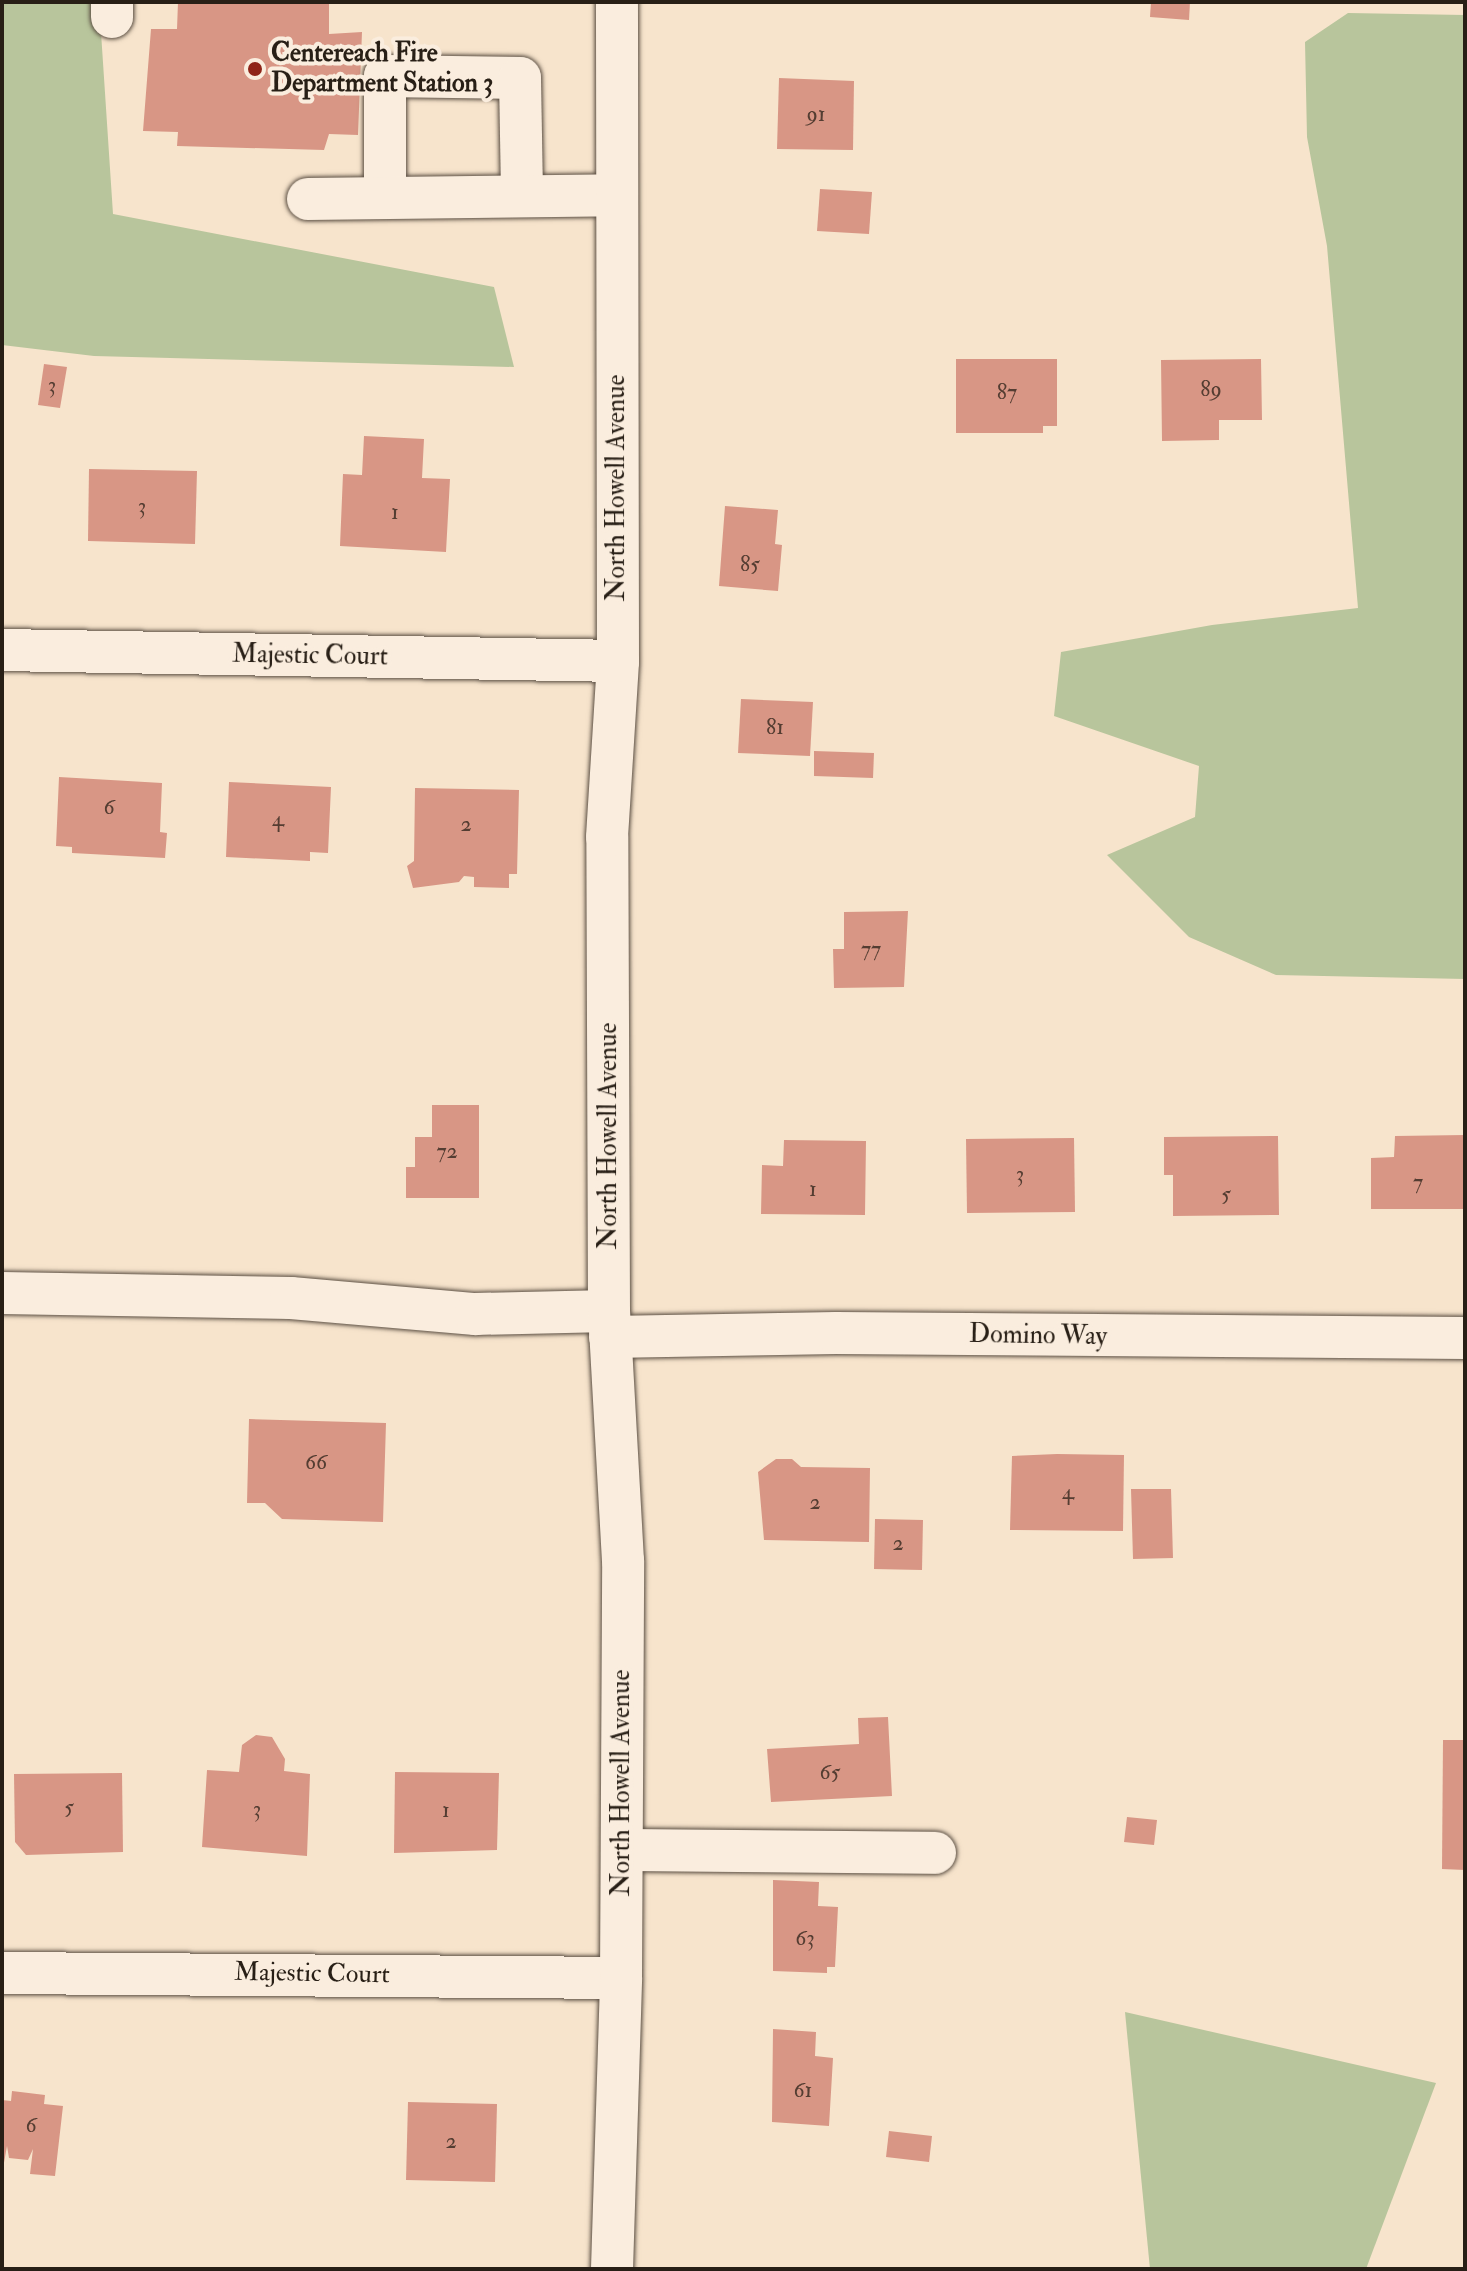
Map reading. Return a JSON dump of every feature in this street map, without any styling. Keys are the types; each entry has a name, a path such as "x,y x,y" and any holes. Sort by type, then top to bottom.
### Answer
{"street":[{"name":"North Howell Avenue","path":"612,2269 621,1978 623,1561 609,1324 607,837 618,661 617,2"},
{"path":"385,198 385,76 520,78 522,196"},
{"path":"308,199 617,195"},
{"name":"Majestic Court","path":"2,650 618,661"},
{"name":"Domino Way","path":"2,1293 291,1298 609,1324 836,1333 1465,1338"},
{"path":"622,1850 935,1853"},
{"name":"Majestic Court","path":"2,1973 621,1978"}],"green space":[{"path":"2,2 99,2 113,214 494,287 514,367 94,356 2,345"},
{"path":"1348,13 1465,15 1465,979 1276,975 1189,937 1107,855 1195,817 1199,766 1054,716 1061,652 1212,625 1358,608 1327,246 1307,137 1305,42"},
{"path":"1125,2012 1436,2083 1366,2269 1150,2269"}],"building":[{"name":"Centereach Fire Department Station 3","path":"178,2 329,2 329,34 362,32 358,135 329,134 324,150 177,146 178,132 143,131 151,29 177,29"},
{"path":"1151,2 1190,2 1189,20 1150,17"},
{"path":"779,78 854,81 853,150 777,149"},
{"path":"820,189 872,192 869,234 817,231"},
{"path":"956,359 1057,359 1057,426 1043,426 1043,433 956,433"},
{"path":"1261,359 1262,420 1219,420 1219,440 1162,441 1161,360"},
{"path":"44,364 67,367 60,408 38,405"},
{"path":"364,436 424,439 422,478 450,479 446,552 340,546 343,474 362,475"},
{"path":"89,469 197,471 195,544 88,541"},
{"path":"725,506 778,510 775,544 782,545 778,591 719,586"},
{"path":"741,699 813,702 810,756 738,753"},
{"path":"814,751 874,753 873,778 814,776"},
{"path":"59,777 162,783 160,832 167,833 165,858 72,853 72,847 56,846"},
{"path":"229,782 331,787 328,853 310,852 310,861 226,857"},
{"path":"415,788 519,790 517,874 509,874 509,888 474,887 474,877 464,876 459,882 413,888 407,866 414,861"},
{"path":"908,911 904,987 834,988 833,949 844,949 844,912"},
{"path":"432,1105 479,1105 479,1198 406,1198 406,1167 415,1167 415,1137 432,1137"},
{"path":"1465,1135 1465,1209 1371,1209 1371,1158 1394,1157 1395,1136"},
{"path":"1278,1136 1279,1215 1173,1216 1173,1175 1164,1175 1164,1137"},
{"path":"1074,1138 1075,1212 967,1213 966,1139"},
{"path":"784,1140 866,1141 865,1215 761,1214 762,1165 783,1166"},
{"path":"249,1419 386,1423 383,1522 282,1519 265,1503 247,1503"},
{"path":"1124,1455 1123,1531 1010,1530 1012,1456"},
{"path":"776,1459 792,1459 801,1467 870,1468 869,1542 764,1540 758,1472"},
{"path":"1131,1489 1171,1489 1173,1558 1133,1559"},
{"path":"875,1519 923,1520 922,1570 874,1569"},
{"path":"888,1717 892,1796 771,1802 767,1749 859,1744 858,1718"},
{"path":"256,1735 272,1737 285,1759 284,1771 310,1774 307,1856 202,1847 207,1770 239,1772 242,1745"},
{"path":"1443,1740 1465,1740 1465,1870 1442,1869"},
{"path":"395,1772 499,1773 497,1850 394,1853"},
{"path":"122,1773 123,1852 26,1855 15,1842 14,1774"},
{"path":"1127,1817 1157,1820 1154,1845 1124,1842"},
{"path":"773,1880 819,1882 818,1906 838,1907 835,1967 827,1967 827,1973 773,1971"},
{"path":"773,2029 816,2032 815,2056 833,2058 829,2126 772,2122"},
{"path":"12,2091 45,2095 44,2104 63,2106 55,2176 30,2174 33,2149 28,2160 9,2158 7,2146 2,2174 2,2100 11,2101"},
{"path":"408,2102 497,2104 495,2182 406,2180"},
{"path":"889,2131 932,2136 929,2162 886,2157"}],"place":[{"name":"Centereach Fire Department Station 3","path":"255,69"}]}
